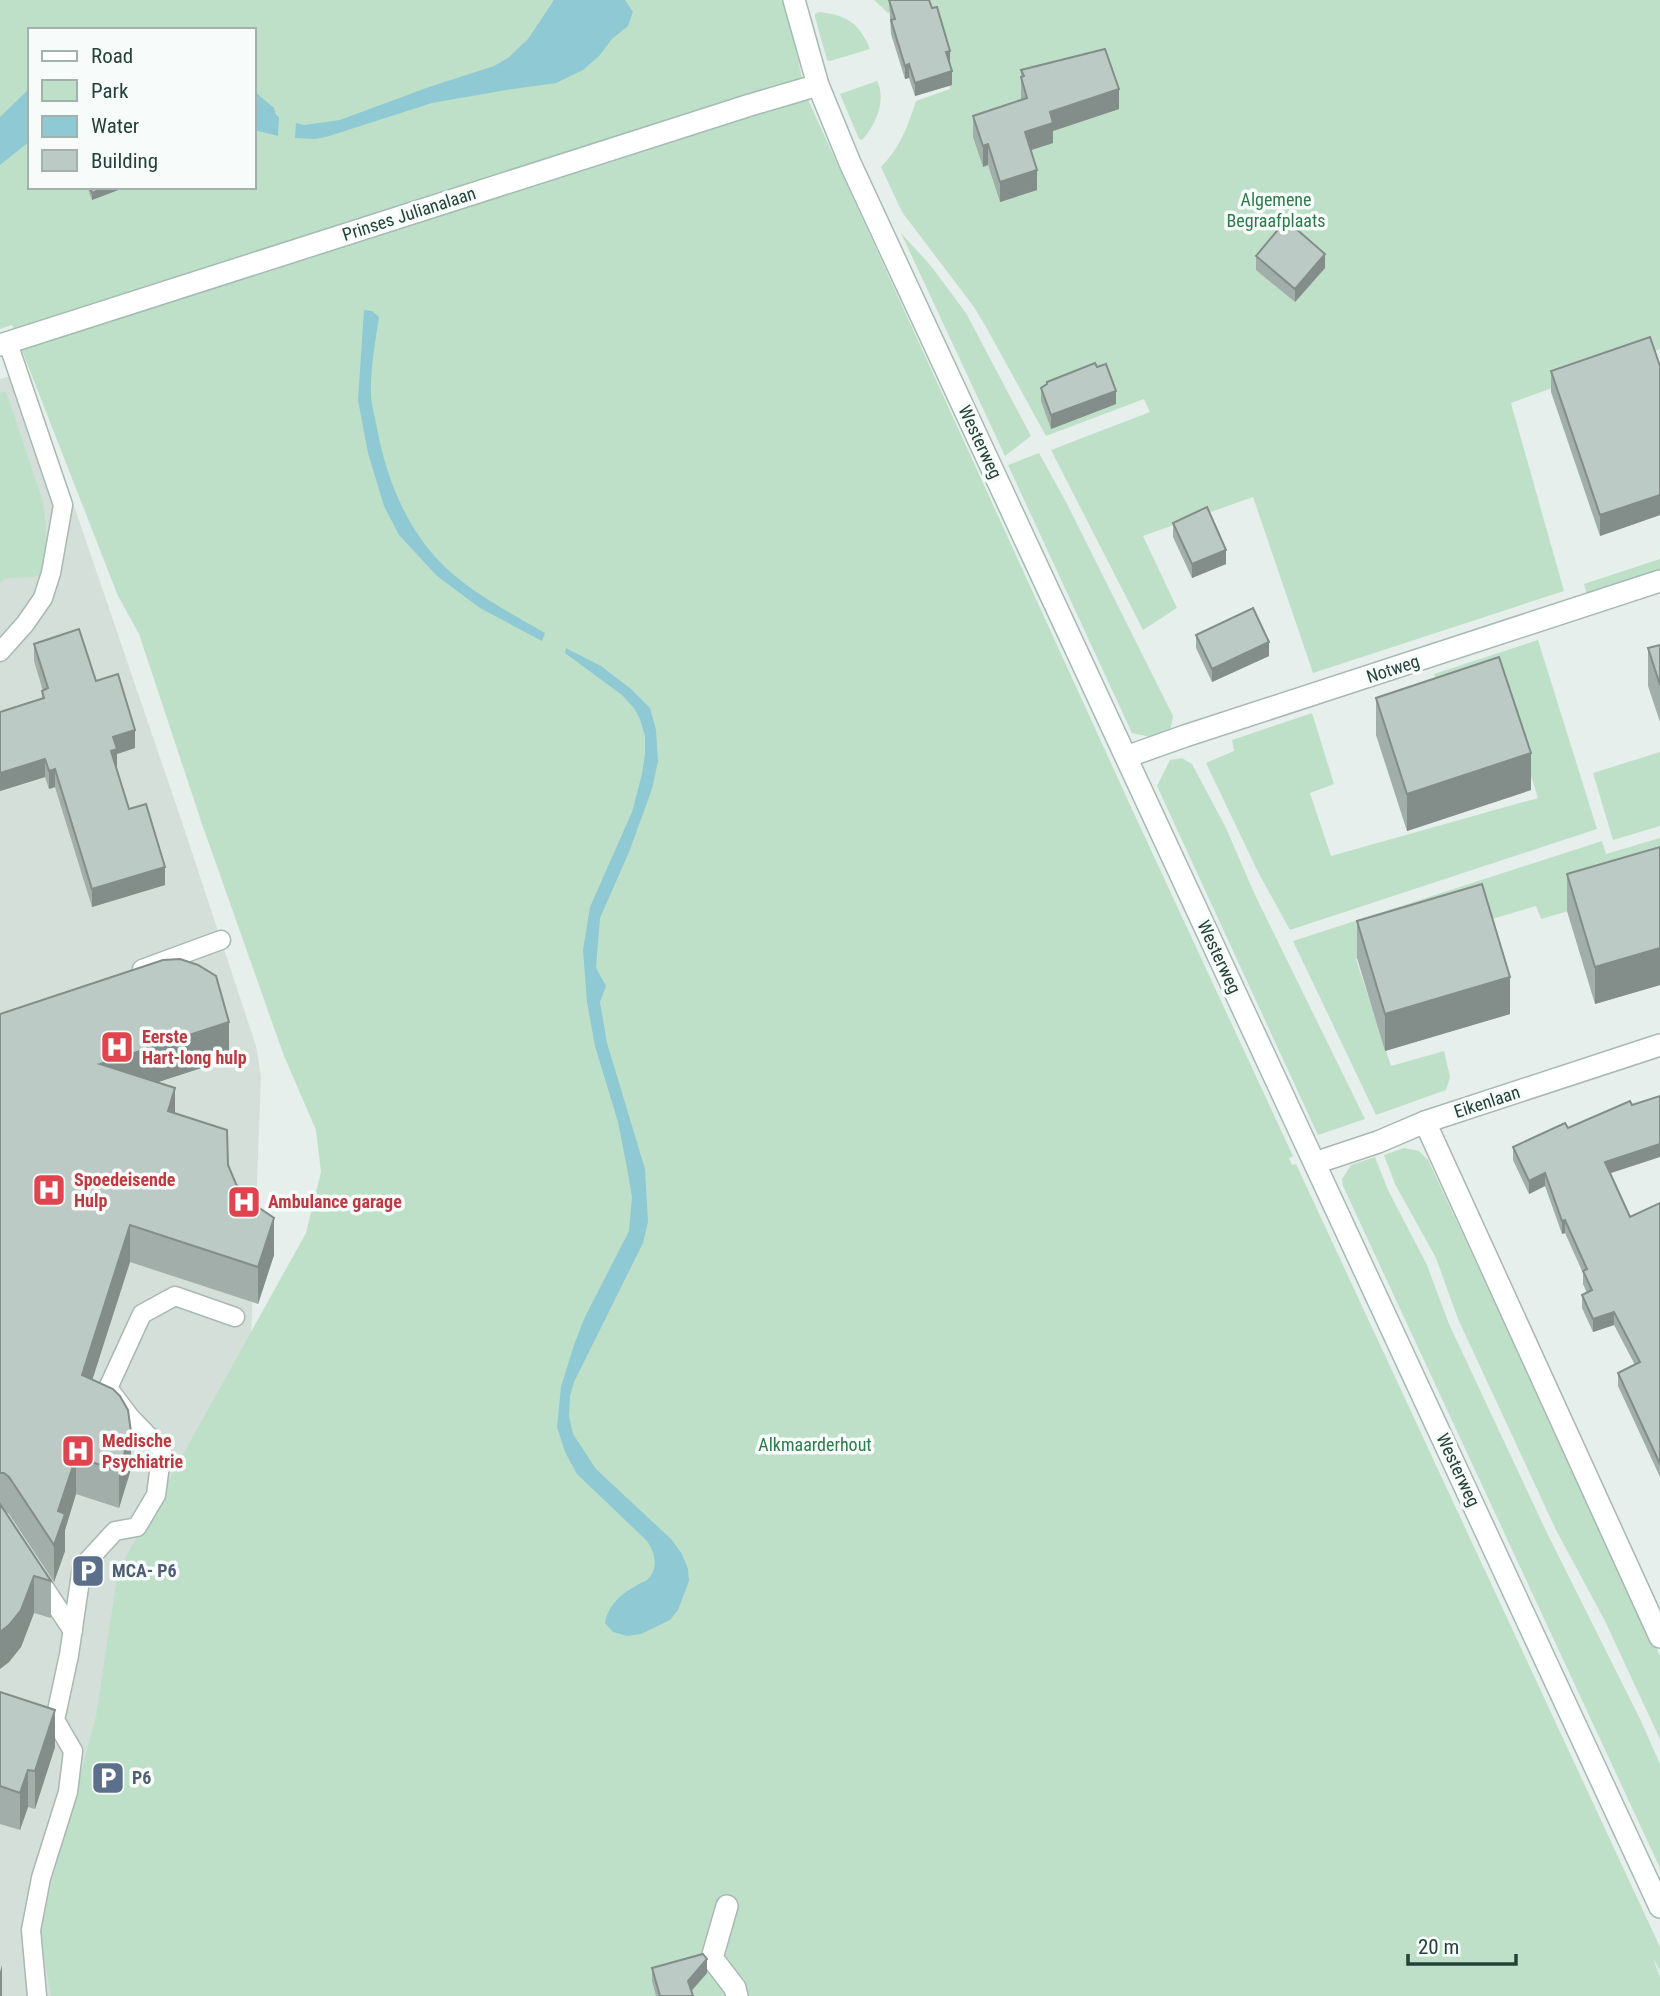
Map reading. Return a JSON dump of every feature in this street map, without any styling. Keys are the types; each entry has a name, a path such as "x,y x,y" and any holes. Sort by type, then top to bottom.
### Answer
{"street":[{"name":"Westerweg","path":"794,0 818,85 850,163 1660,1907"},
{"name":"Prinses Julianalaan","path":"4,344 750,104 818,85"},
{"name":"Notweg","path":"1126,757 1660,582"},
{"name":"Eikenlaan","path":"1315,1163 1378,1143 1425,1122 1660,1045"},
{"path":"1425,1122 1660,1637"},
{"path":"727,1906 712,1958 736,1988 737,1996"}],"lane":[{"path":"0,652 25,624 43,598 51,573 63,505 4,344"},
{"path":"132,972 221,940"},
{"path":"37,1996 31,1930 41,1878 68,1792 73,1751 55,1720 82,1567 116,1531 137,1527 156,1495 162,1450 130,1418 108,1388 142,1314 175,1296 235,1317"},
{"path":"32,1567 73,1630"}],"shaded area":[{"path":"28,371 183,825 256,1046 261,1076 228,1947 717,1996 0,1996 0,379"}],"green space":[{"name":"Alkmaarderhout","path":"0,0 786,0 805,93 1293,1156 1289,1158 1292,1165 1296,1164 1660,1947 1660,1971 1653,1958 1660,1977 1660,1996 51,1996 39,1929 96,1716 118,1571 306,1233 321,1172 316,1130 284,1056 202,824 139,634 118,596 12,325 0,329"},
{"name":"Algemene Begraafplaats","path":"874,0 1660,0 1660,349 1511,403 1564,591 1313,673 1253,497 1143,536 1177,608 1143,630 1051,450 1150,412 1144,399 1046,436 974,307 902,212 881,167 903,136 916,101 950,89 926,3 924,1 888,13"},
{"path":"819,12 837,15 851,22 870,49 827,60 815,17"},
{"path":"877,81 881,96 878,112 862,140 859,139 840,94"},
{"path":"901,233 931,266 966,313 1031,436 1005,456"},
{"path":"6,391 43,502 46,525 45,557 40,576 5,579 0,583 0,393"},
{"path":"1039,453 1173,716 1170,731 1150,737 1132,733 1008,465"},
{"path":"1660,559 1660,571 1587,595 1584,584"},
{"path":"1538,640 1597,829 1290,930 1258,872 1206,763 1234,751 1232,740 1312,713 1334,784 1310,793 1331,856 1538,798 1499,674 1441,693 1434,674"},
{"path":"1660,752 1660,826 1613,840 1593,773"},
{"path":"1182,758 1192,764 1226,828 1255,895 1365,1119 1318,1135 1157,786 1170,760"},
{"path":"1660,838 1660,884 1541,919 1536,906 1356,959 1391,1066 1444,1051 1450,1077 1446,1090 1376,1115 1293,941 1602,841 1606,854"},
{"path":"1404,1148 1419,1151 1428,1160 1660,1656 1660,1739 1604,1619 1557,1532 1458,1319 1436,1258 1395,1184 1384,1155"},
{"path":"1375,1157 1388,1190 1427,1265 1449,1324 1547,1533 1660,1764 1660,1868 1343,1186 1342,1179 1351,1165"}],"water":[{"path":"554,0 625,0 633,12 628,26 612,39 599,56 583,70 556,83 432,103 326,137 295,138 296,123 304,125 340,120 494,66 508,58 528,39"},
{"path":"28,90 28,143 0,165 0,117"},
{"path":"256,93 274,108 279,117 278,136 256,130"},
{"path":"364,310 372,311 379,317 372,367 371,401 386,464 407,516 439,561 490,601 545,633 542,641 480,608 437,576 399,535 384,506 368,453 358,400"},
{"path":"566,648 601,666 650,708 656,730 658,761 652,789 629,852 600,918 596,968 606,986 600,1002 607,1043 645,1169 648,1222 643,1243 574,1382 569,1416 573,1434 596,1469 671,1539 682,1554 688,1569 689,1581 678,1610 670,1620 641,1634 627,1636 613,1632 605,1623 612,1606 620,1597 650,1576 655,1566 652,1551 647,1541 577,1474 565,1452 557,1427 561,1387 574,1345 584,1319 629,1231 632,1197 618,1122 595,1046 587,1002 583,950 590,907 632,812 642,774 645,736 634,708 622,695 565,653"}],"building":[{"path":"889,0 929,0 932,8 937,7 950,51 946,52 952,71 915,83 909,64 905,66 891,20 895,19"},
{"path":"1105,49 1119,89 1050,112 1053,123 1025,132 1037,170 1000,182 988,144 983,146 973,116 1027,98 1021,70"},
{"path":"1286,220 1325,254 1295,289 1256,256"},
{"path":"1650,337 1660,366 1660,495 1600,515 1551,371"},
{"path":"1095,363 1097,367 1106,364 1116,391 1051,415 1041,388 1047,382"},
{"path":"1207,507 1226,550 1192,564 1173,523"},
{"path":"1253,608 1269,642 1212,669 1196,635"},
{"path":"79,629 96,681 118,674 135,730 113,737 117,749 111,751 129,809 146,804 165,867 92,889 55,769 49,771 45,759 0,773 0,712 44,698 42,691 48,688 34,644"},
{"path":"1660,645 1660,685 1648,648"},
{"path":"1499,657 1531,753 1407,794 1376,698"},
{"path":"1660,847 1660,948 1595,967 1567,874"},
{"path":"1482,884 1510,977 1385,1014 1357,921"},
{"path":"180,959 198,965 216,976 229,1022 100,1064 175,1088 168,1111 227,1130 228,1165 236,1184 249,1201 274,1218 258,1267 130,1225 82,1375 113,1389 120,1396 128,1410 131,1432 119,1471 76,1457 58,1511 65,1514 54,1545 9,1477 0,1473 0,1014 163,960"},
{"path":"1660,1096 1660,1144 1605,1162 1630,1217 1660,1203 1660,1464 1618,1373 1640,1362 1614,1312 1593,1319 1582,1295 1592,1290 1583,1271 1587,1269 1565,1220 1562,1221 1545,1173 1529,1181 1513,1147 1565,1123 1568,1128 1630,1101 1632,1105"},
{"path":"0,1504 51,1581 34,1576 21,1610 0,1632"},
{"path":"0,1692 55,1710 35,1771 28,1770 20,1793 0,1786"},
{"path":"703,1954 707,1959 688,1981 693,1996 660,1996 652,1968"}],"place":[{"name":"Eerste Hart-long hulp","path":"117,1047"},
{"name":"Spoedeisende Hulp","path":"49,1190"},
{"name":"Ambulance garage","path":"244,1202"},
{"name":"Medische Psychiatrie","path":"78,1451"},
{"name":"MCA- P6","path":"88,1571"},
{"name":"P6","path":"108,1778"}]}
